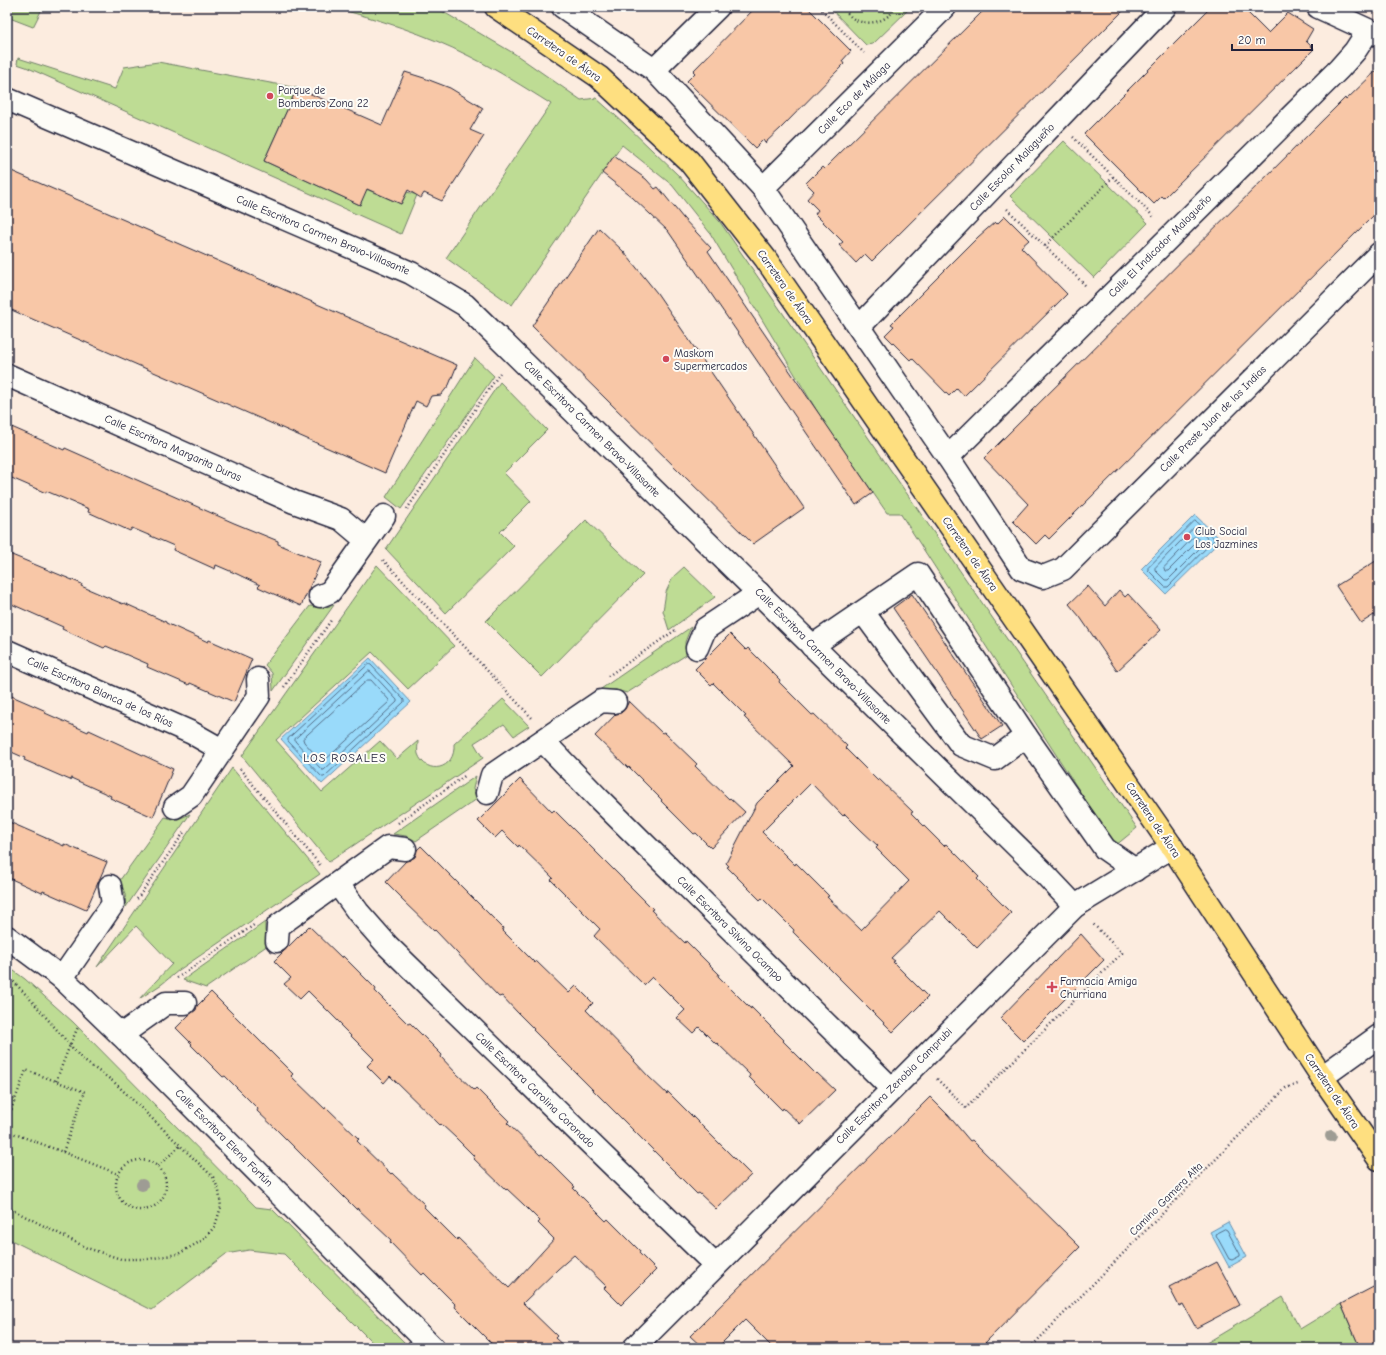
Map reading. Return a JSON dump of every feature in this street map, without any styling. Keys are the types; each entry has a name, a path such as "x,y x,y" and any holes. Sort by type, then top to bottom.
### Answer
{"main road":[{"name":"Carretera de Álora","path":"496,7 599,77 689,161 765,258 1172,847 1322,1077 1379,1159"}],"street":[{"path":"563,7 654,70 763,188 948,457"},
{"path":"654,70 718,7"},
{"name":"Calle Eco de Málaga","path":"763,188 945,7"},
{"name":"Calle Escolar Malagueño","path":"859,327 1165,7"},
{"path":"1318,7 1373,33"},
{"name":"Calle El Indicador Malagueño","path":"948,457 1339,69 1373,33"},
{"name":"Calle Escritora Carmen Bravo-Villasante","path":"7,99 411,273 465,305 1041,870 1075,906"},
{"name":"Calle Preste Juan de las Indias","path":"948,457 1022,569 1043,577 1063,569 1379,254"},
{"name":"Calle Escritora Margarita Duras","path":"7,374 294,502 341,519 366,540"},
{"path":"320,596 330,592 366,540 394,515"},
{"path":"812,646 918,574 1026,736 1106,849 1135,870"},
{"path":"698,648 705,629 759,593"},
{"path":"863,612 962,745 995,758 1026,736"},
{"name":"Calle Escritora Blanca de los Ríos","path":"7,651 192,733 222,750"},
{"path":"176,807 190,796 259,696 258,679"},
{"path":"487,793 492,775 600,701 615,702"},
{"name":"Calle Escritora Silvina Ocampo","path":"543,741 570,770 892,1088"},
{"path":"277,941 278,926 388,847 405,848"},
{"name":"Calle Escritora Zenobia Camprubi","path":"634,1348 715,1265 1075,906 1172,847"},
{"name":"Calle Escritora Carolina Coronado","path":"338,884 358,912 388,946 715,1265"},
{"path":"62,978 113,904 110,886"},
{"name":"Calle Escritora Elena Fortún","path":"7,937 62,978 433,1348"},
{"path":"121,1036 166,1003 185,1003"},
{"path":"1322,1077 1379,1036"}],"path":[{"path":"819,7 881,71"},
{"path":"842,7 852,17 862,22 872,23 882,20 891,14 896,7"},
{"path":"1056,121 1159,223"},
{"path":"1045,246 1113,178"},
{"path":"989,191 1090,291"},
{"path":"394,515 496,379 511,349"},
{"path":"366,540 532,719"},
{"path":"282,690 332,618"},
{"path":"602,680 679,627"},
{"path":"222,750 338,884"},
{"path":"397,823 468,774"},
{"path":"134,905 188,826"},
{"path":"920,1061 966,1108 1122,953 1075,906"},
{"path":"174,980 257,922"},
{"path":"7,977 13,981 31,1000 83,1060 114,1082 213,1177 219,1191 221,1207 215,1226 203,1240 178,1254 148,1260 121,1259 87,1248 7,1207"},
{"path":"56,1081 78,1028 94,1010"},
{"path":"7,1121 26,1070 85,1092 63,1152"},
{"name":"Camino Gamera Alta","path":"1030,1348 1286,1088 1322,1077"},
{"path":"7,1096 15,1099"},
{"path":"7,1131 118,1174"},
{"path":"158,1166 181,1145"},
{"path":"141,1159 150,1161 158,1166 164,1174 167,1184 165,1195 159,1204 150,1209 140,1211 130,1208 122,1202 117,1194 115,1185 118,1174 123,1167 131,1161 141,1159"}],"green space":[{"path":"7,7 43,7 33,27 7,17"},
{"path":"331,7 435,7 515,54 581,100 596,98 678,175 720,222 1137,828 1115,846 900,513 887,513 820,416 710,233 672,185 622,145 512,305 446,258 551,104 479,61 453,48 402,28"},
{"path":"829,7 911,7 873,44 866,45"},
{"path":"18,58 115,89 124,67 158,62 297,88 264,161 360,205 366,189 401,204 407,192 417,195 401,234 17,64"},
{"path":"1064,141 1148,223 1094,278 1010,196"},
{"path":"475,358 494,376 401,509 386,497"},
{"path":"500,382 547,430 504,473 531,501 500,532 514,546 446,613 386,549"},
{"path":"586,520 643,575 542,677 486,621"},
{"path":"377,565 454,646 408,689 372,652 276,740 322,792 380,741 397,759 418,741 418,754 422,761 433,767 440,767 446,764 450,760 453,753 454,744 503,699 529,726 514,736 504,724 474,743 483,758 329,862 242,756"},
{"path":"684,567 715,597 669,630 663,611 666,592 673,577"},
{"path":"334,605 273,691 272,673 265,665 310,606 322,608"},
{"path":"691,627 685,642 686,655 627,693 616,690 598,691"},
{"path":"232,768 320,874 139,999 172,964 136,926 97,967"},
{"path":"476,776 473,789 477,799 416,841 406,836 393,834"},
{"path":"190,814 126,907 125,894 120,880 165,817 176,820"},
{"path":"265,922 268,945 206,988 183,980"},
{"path":"7,966 25,979 73,1022 256,1207 272,1209 410,1348 378,1348 284,1254 249,1250 226,1254 152,1310 7,1238"},
{"path":"1283,1297 1300,1329 1341,1304 1360,1348 1198,1348"}],"water":[{"path":"1195,515 1221,540 1166,594 1141,569"},
{"path":"370,658 411,702 322,784 281,739"},
{"path":"1228,1222 1247,1257 1229,1267 1210,1232"}],"building":[{"path":"756,7 807,7 851,51 842,61 844,64 781,128 765,143 763,140 755,148 687,81 695,73 693,71"},
{"path":"987,7 1127,7 872,261 865,254 856,263 839,245 843,242 815,214 818,210 807,199 814,191 806,183 822,167 824,169"},
{"path":"1211,7 1242,7 1268,33 1288,13 1313,29 1306,41 1314,49 1164,198 1162,196 1154,204 1084,134"},
{"path":"1379,68 1379,210 1049,539 1045,535 1036,544 1013,521 1028,504 984,458 1345,98 1346,100"},
{"path":"405,72 450,88 483,108 470,130 484,136 442,201 424,193 421,198 408,190 401,204 367,189 360,205 264,161 297,88 382,125"},
{"path":"614,156 646,179 655,189 658,187 683,218 711,248 708,251 873,493 856,505 668,231 632,197 602,173"},
{"path":"7,169 457,365 449,385 441,395 431,396 426,406 416,401 385,473 7,308"},
{"path":"1005,216 1029,240 1021,247 1067,294 964,396 957,388 949,396 912,358 910,360 885,335 894,326 891,324 978,237 995,222 997,224"},
{"path":"599,228 624,252 657,293 804,508 753,544 532,326"},
{"path":"7,425 64,450 65,448 278,541 278,544 321,562 301,606 258,587 260,585 237,574 216,565 215,569 173,550 174,546 132,528 130,531 88,512 89,509 46,491 46,493 7,476"},
{"path":"7,553 82,584 81,586 123,604 124,603 208,642 209,640 252,659 234,702 190,683 189,685 147,667 148,664 106,646 104,648 62,629 63,627 7,602"},
{"path":"1379,559 1379,612 1361,623 1336,586"},
{"path":"1088,586 1105,606 1119,590 1125,597 1128,594 1161,630 1117,671 1080,617 1069,604"},
{"path":"912,594 1002,726 982,739 893,608"},
{"path":"730,634 746,650 748,648 812,715 814,714 847,746 845,748 878,781 879,779 913,812 911,813 944,846 946,844 979,877 977,879 1011,913 977,948 940,911 891,958 895,961 893,962 928,997 893,1032 793,932 794,930 762,898 760,900 727,867 729,866 726,863 757,803 794,766 744,717 746,716 713,683 711,685 695,669","holes":["811,783 843,816 845,814 878,846 876,848 909,881 861,930 827,897 829,896 796,863 795,865 762,832"]},
{"path":"7,694 46,711 45,713 88,732 89,730 173,769 153,817 110,798 111,796 71,778 70,780 24,760 25,758 7,750"},
{"path":"629,701 662,733 664,732 697,764 695,766 729,799 730,798 745,812 711,848 696,833 694,834 629,767 628,768 595,736 616,714 621,713 625,709"},
{"path":"520,779 552,812 554,810 653,909 651,910 685,943 686,941 719,974 718,976 784,1040 783,1041 816,1074 817,1073 835,1090 800,1124 783,1108 782,1110 749,1077 750,1075 699,1027 693,1033 677,1018 685,1010 652,977 644,985 594,936 600,929 551,880 553,878 519,845 518,847 502,831 495,838 478,821"},
{"path":"7,821 64,846 64,844 107,862 86,910 43,891 42,893 7,877"},
{"path":"421,846 503,928 502,930 535,963 536,961 569,993 576,986 593,1003 586,1010 635,1060 634,1061 649,1077 667,1094 668,1092 751,1175 716,1209 699,1193 697,1194 533,1030 534,1029 502,996 499,997 435,930 434,931 401,899 402,898 386,882 406,861 415,857 417,850"},
{"path":"309,926 342,958 343,956 408,1024 410,1023 442,1055 441,1057 456,1073 474,1090 476,1088 509,1121 507,1123 540,1155 542,1154 606,1221 608,1219 640,1251 639,1253 656,1270 621,1305 604,1288 606,1286 574,1255 523,1303 557,1336 555,1338 566,1348 496,1348 424,1273 422,1275 390,1242 391,1240 357,1208 357,1210 257,1111 258,1109 225,1076 223,1077 191,1045 192,1044 176,1028 196,1010 197,1006 211,992 293,1074 291,1076 359,1139 357,1141 425,1205 424,1207 457,1240 458,1238 509,1288 554,1239 538,1223 540,1221 523,1204 507,1189 506,1190 473,1158 474,1156 456,1138 441,1124 440,1125 390,1076 384,1083 367,1066 374,1059 308,991 300,999 284,984 291,978 274,961"},
{"path":"1081,934 1104,960 1023,1041 1000,1018"},
{"path":"930,1097 948,1115 970,1141 972,1140 1080,1247 980,1348 773,1348 745,1320 717,1348 703,1348 690,1336"},
{"path":"1217,1262 1240,1305 1196,1328 1183,1304 1179,1306 1169,1287"},
{"path":"1379,1284 1379,1348 1360,1348 1341,1304"}],"place":[{"name":"Parque de Bomberos Zona 22","path":"270,96"},
{"name":"Maskom Supermercados","path":"666,359"},
{"name":"Club Social Los Jazmines","path":"1187,537"},
{"name":"Farmacia Amiga Churriana","path":"1052,987"}],"district":[{"name":"LOS ROSALES","path":"345,758"}]}
